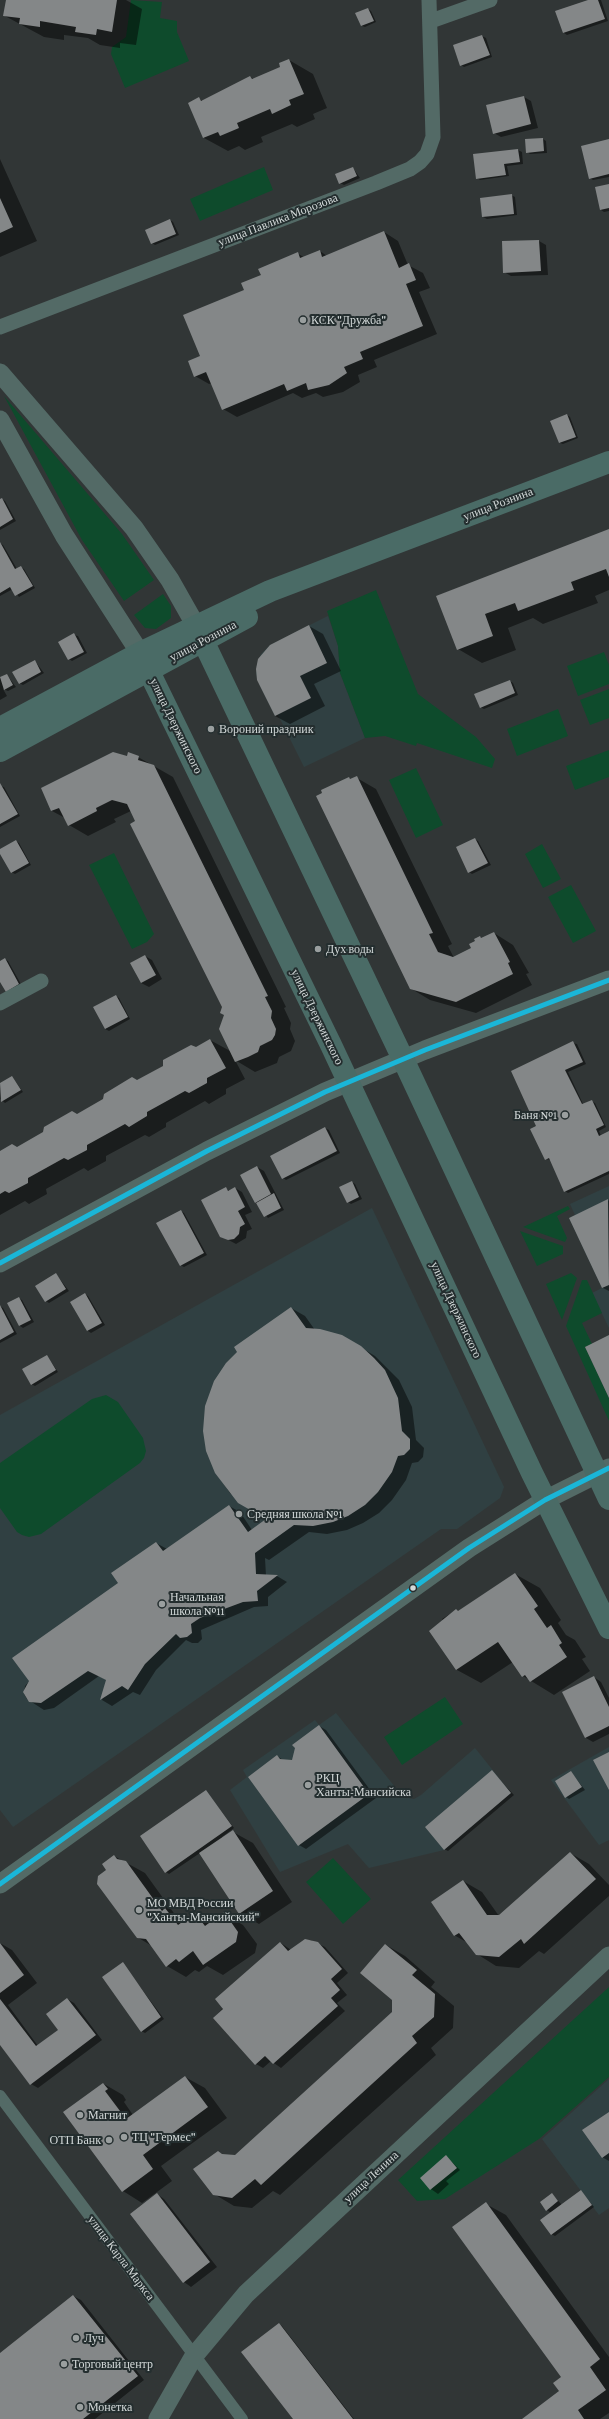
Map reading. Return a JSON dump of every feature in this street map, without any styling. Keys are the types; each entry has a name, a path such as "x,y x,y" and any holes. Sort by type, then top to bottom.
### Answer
{"main road":[{"name":"улица Рознина","path":"0,728 144,662 199,633 388,547 609,462"},
{"path":"199,633 403,1059 603,1471 609,1499"},
{"name":"улица Рознина","path":"0,751 144,662"},
{"name":"улица Дзержинского","path":"144,662 348,1082 545,1500 609,1628"}],"street":[{"name":"улица Павлика Морозова","path":"0,327 410,169 420,162 427,154 433,137 431,21 429,0"},
{"path":"431,21 490,0"},
{"path":"0,372 134,528 170,580 199,633"},
{"name":"улица Дзержинского","path":"0,420 64,535 144,662"},
{"path":"0,1263 263,1122 348,1082 403,1059 609,980"},
{"path":"0,1003 40,981"},
{"path":"0,1884 383,1608 469,1548 545,1500 603,1471"},
{"name":"улица Ленина","path":"158,2419 194,2356 228,2314 264,2276 609,1956"},
{"name":"улица Карла Маркса","path":"0,2096 242,2419"}],"shaded area":[{"path":"328,616 338,646 340,673 365,738 304,767 278,715 275,716 260,686 256,674 257,664 261,654 270,645"},
{"path":"609,1186 609,1328 592,1293 602,1288 569,1218 575,1215 570,1204"},
{"name":"Средняя школа №1","path":"372,1208 504,1487 500,1498 457,1529 441,1529 13,1827 0,1810 0,1415"},
{"path":"336,1713 403,1797 414,1799 421,1795 475,1748 511,1793 444,1850 369,1868 348,1844 280,1872 230,1790 247,1777 243,1770 315,1720 319,1725"},
{"path":"609,1747 609,1840 599,1845 551,1780"},
{"path":"609,2079 609,2208 599,2215 542,2139"}],"green space":[{"path":"131,0 162,2 160,18 177,21 177,32 189,61 125,88 111,54 112,47 126,37"},
{"path":"264,167 273,190 200,221 190,199"},
{"path":"4,396 122,534 154,580 124,601 82,540"},
{"path":"376,590 418,694 476,737 495,759 492,768 417,743 416,746 385,736 365,738 340,673 338,646 327,611"},
{"path":"163,594 171,606 171,618 156,629 145,628 134,615"},
{"path":"604,652 609,665 609,684 578,696 567,666"},
{"path":"609,689 609,718 590,725 580,700"},
{"path":"558,709 568,736 517,756 507,729"},
{"path":"609,750 609,777 575,790 566,766"},
{"path":"416,768 443,825 416,838 389,780"},
{"path":"542,844 561,879 543,888 525,854"},
{"path":"114,853 154,934 147,942 132,949 89,865"},
{"path":"571,885 596,931 573,943 548,897"},
{"path":"568,1206 570,1209 557,1216 567,1238 565,1242 523,1227"},
{"path":"520,1231 563,1246 563,1254 537,1266"},
{"path":"571,1273 577,1278 562,1320 546,1284"},
{"path":"582,1280 587,1280 602,1313 582,1323 592,1344 585,1347 609,1398 609,1421 566,1326"},
{"path":"106,1395 118,1402 143,1438 146,1451 144,1458 140,1463 41,1534 29,1537 17,1532 0,1508 0,1463 92,1399"},
{"path":"445,1697 463,1724 402,1765 384,1737"},
{"path":"333,1858 371,1899 343,1924 306,1882"},
{"path":"609,1987 609,2077 539,2139 445,2199 417,2201 398,2180"}],"building":[{"path":"6,0 117,0 112,32 97,29 96,35 75,32 76,27 40,21 40,27 19,24 20,18 3,16"},
{"path":"588,0 598,0 605,19 563,33 555,11"},
{"path":"368,8 374,21 361,26 355,13"},
{"path":"482,35 490,55 460,66 453,45"},
{"path":"289,59 304,94 289,100 291,105 272,114 270,109 237,123 239,128 220,136 218,132 203,138 188,103 199,97 201,101 250,76 252,79 280,67 279,63"},
{"path":"524,96 531,124 493,134 486,105"},
{"path":"543,138 544,151 526,153 525,139"},
{"path":"609,139 609,174 589,179 581,146"},
{"path":"518,149 520,162 504,164 506,175 476,179 473,154"},
{"path":"353,167 357,176 339,184 335,174"},
{"path":"609,184 609,208 600,210 595,187"},
{"path":"512,194 514,214 482,217 480,198"},
{"path":"0,198 13,227 0,233"},
{"path":"170,219 176,234 151,244 145,230"},
{"name":"КСК \"Дружба\"","path":"384,231 399,268 409,263 416,280 406,284 423,326 360,352 363,359 344,367 347,373 329,385 308,390 306,383 287,391 284,384 222,410 206,372 194,377 188,361 200,356 183,315 244,290 241,283 261,275 258,269 298,252 300,258 320,250 322,257"},
{"path":"539,240 541,271 503,273 502,241"},
{"path":"567,414 576,437 559,443 550,421"},
{"path":"2,498 13,519 0,527 0,499"},
{"path":"609,529 609,577 606,569 571,582 574,590 518,611 515,603 485,614 493,636 457,650 436,596"},
{"path":"0,542 15,569 21,566 33,586 15,596 10,587 0,593"},
{"path":"309,625 327,663 300,676 311,698 275,716 257,680 256,669 258,659 270,645"},
{"path":"74,633 84,652 68,660 58,642"},
{"path":"35,660 41,672 19,684 12,672"},
{"path":"7,674 13,685 4,690 0,677"},
{"path":"510,680 515,693 480,708 474,694"},
{"path":"113,752 127,756 128,752 139,756 138,760 154,765 268,996 265,997 272,1011 271,1018 276,1029 275,1035 272,1040 260,1046 258,1052 248,1057 235,1062 219,1029 224,1015 220,1013 222,1007 130,824 135,821 127,804 112,800 96,808 97,811 68,826 59,808 51,811 41,788"},
{"path":"357,776 433,933 429,934 438,952 453,957 471,948 469,944 475,941 474,939 480,936 481,938 494,932 510,962 508,963 513,974 456,1002 410,989 316,796 322,793 321,790 349,777 350,779"},
{"path":"0,783 18,814 0,824"},
{"path":"475,838 488,863 468,873 456,847"},
{"path":"16,840 29,863 11,873 0,854 0,849"},
{"path":"145,955 156,975 141,983 130,963"},
{"path":"5,958 19,984 6,992 0,982 0,961"},
{"path":"116,995 128,1017 105,1029 93,1007"},
{"path":"210,1039 226,1068 207,1078 207,1083 189,1093 185,1091 147,1112 147,1116 129,1127 125,1124 87,1145 87,1150 68,1160 64,1158 28,1178 28,1183 9,1193 5,1191 0,1194 0,1151 12,1144 17,1147 43,1132 44,1127 72,1111 77,1114 103,1099 104,1094 132,1077 137,1080 163,1066 163,1060 191,1045 196,1047"},
{"name":"Баня №1","path":"573,1041 583,1062 565,1070 582,1104 592,1100 604,1125 596,1129 599,1136 609,1131 609,1171 564,1192 549,1158 545,1160 530,1129 536,1126 511,1071"},
{"path":"12,1076 21,1090 1,1102 0,1083"},
{"path":"325,1127 337,1151 282,1179 270,1156"},
{"path":"257,1166 271,1194 255,1203 240,1175"},
{"path":"352,1181 359,1197 347,1203 339,1187"},
{"path":"226,1187 228,1191 235,1187 245,1207 238,1211 245,1224 240,1227 239,1234 234,1239 228,1240 220,1237 201,1200"},
{"path":"274,1193 281,1208 264,1217 256,1203"},
{"path":"608,1199 609,1285 602,1288 569,1218"},
{"path":"181,1210 204,1253 180,1266 156,1223"},
{"path":"56,1273 66,1289 45,1302 35,1286"},
{"path":"85,1293 102,1323 87,1331 70,1302"},
{"path":"19,1297 31,1320 19,1326 7,1303"},
{"path":"0,1305 14,1332 0,1340"},
{"path":"291,1307 306,1328 320,1329 342,1335 361,1346 385,1370 398,1398 402,1431 410,1439 410,1449 404,1455 398,1456 392,1472 378,1492 365,1505 348,1516 333,1522 313,1526 294,1525 255,1553 256,1574 278,1575 257,1591 258,1601 243,1602 200,1618 191,1624 192,1633 187,1637 180,1638 176,1634 145,1664 128,1690 122,1686 100,1700 106,1680 88,1671 41,1703 29,1702 23,1692 29,1681 12,1658 118,1583 111,1573 156,1542 163,1551 229,1505 248,1532 266,1519 238,1503 215,1473 206,1451 203,1431 205,1406 214,1381 226,1363 237,1352 234,1347"},
{"path":"609,1335 609,1398 585,1347"},
{"path":"47,1355 56,1370 31,1385 22,1369"},
{"path":"515,1573 538,1606 534,1609 547,1628 551,1625 562,1643 559,1645 567,1657 530,1682 525,1675 522,1677 498,1642 456,1670 429,1631 456,1609 458,1611"},
{"path":"594,1676 609,1707 609,1726 585,1738 562,1692"},
{"name":"РКЦ Ханты-Мансийска","path":"319,1725 369,1794 298,1846 248,1777 277,1755 280,1759 292,1760 295,1748 292,1745"},
{"path":"609,1752 609,1790 593,1760"},
{"path":"492,1770 511,1793 444,1850 425,1827"},
{"path":"571,1771 582,1787 565,1798 555,1781"},
{"path":"206,1790 232,1826 165,1873 140,1836"},
{"path":"233,1830 273,1891 239,1914 199,1853"},
{"path":"570,1852 596,1879 524,1944 521,1939 499,1957 476,1955 459,1933 454,1936 431,1902 463,1880 487,1915 499,1915"},
{"name":"МО МВД России \"Ханты-Мансийский\"","path":"114,1855 117,1859 126,1861 162,1911 165,1908 178,1925 195,1913 205,1926 224,1912 238,1932 236,1942 203,1965 193,1951 179,1962 176,1959 166,1967 146,1939 137,1938 97,1884 98,1876 106,1870 102,1864"},
{"path":"305,1939 318,1942 342,1969 331,1979 340,1990 331,1998 338,2006 273,2064 265,2056 255,2065 213,2018 223,2009 215,1999 280,1942 288,1951"},
{"path":"0,1943 24,1975 0,1993"},
{"path":"385,1944 417,1970 412,1975 435,1994 434,2017 412,2036 417,2043 261,2185 255,2179 232,2198 213,2195 193,2169 218,2151 222,2154 235,2155 392,2012 392,2000 360,1973"},
{"path":"123,1962 161,2017 141,2032 102,1977"},
{"path":"67,1998 96,2035 30,2085 0,2045 0,1999 36,2046 58,2030 46,2014"},
{"name":"ТЦ \"Гермес\"","path":"185,2076 208,2107 143,2155 153,2169 122,2192 63,2112 103,2083 108,2089 105,2091 126,2119"},
{"path":"609,2112 609,2153 602,2158 582,2130"},
{"path":"446,2155 457,2168 430,2190 420,2178"},
{"path":"581,2190 592,2205 551,2235 540,2220"},
{"path":"157,2193 210,2262 183,2283 130,2214"},
{"path":"552,2193 558,2201 546,2211 540,2202"},
{"path":"486,2202 600,2359 590,2367 606,2390 578,2410 584,2419 522,2419 559,2391 553,2383 561,2377 452,2227"},
{"name":"Торговый центр","path":"73,2295 138,2376 83,2419 0,2419 0,2353"},
{"path":"279,2323 353,2419 293,2419 241,2352"}],"transit line":[{"path":"0,1263 207,1151 325,1092 425,1050 609,980"},
{"path":"0,1884 469,1548 545,1500 609,1468"}],"place":[{"name":"КСК \"Дружба\"","path":"303,320"},
{"name":"Вороний праздник","path":"211,729"},
{"name":"Дух воды","path":"318,949"},
{"name":"Баня №1","path":"565,1115"},
{"name":"Средняя школа №1","path":"239,1514"},
{"name":"Начальная школа №11","path":"162,1604"},
{"name":"РКЦ Ханты-Мансийска","path":"308,1785"},
{"name":"МО МВД России \"Ханты-Мансийский\"","path":"139,1910"},
{"name":"Магнит","path":"80,2115"},
{"name":"ТЦ \"Гермес\"","path":"124,2137"},
{"name":"ОТП Банк","path":"109,2140"},
{"name":"Луч","path":"76,2338"},
{"name":"Торговый центр","path":"64,2364"},
{"name":"Монетка","path":"80,2407"}]}
